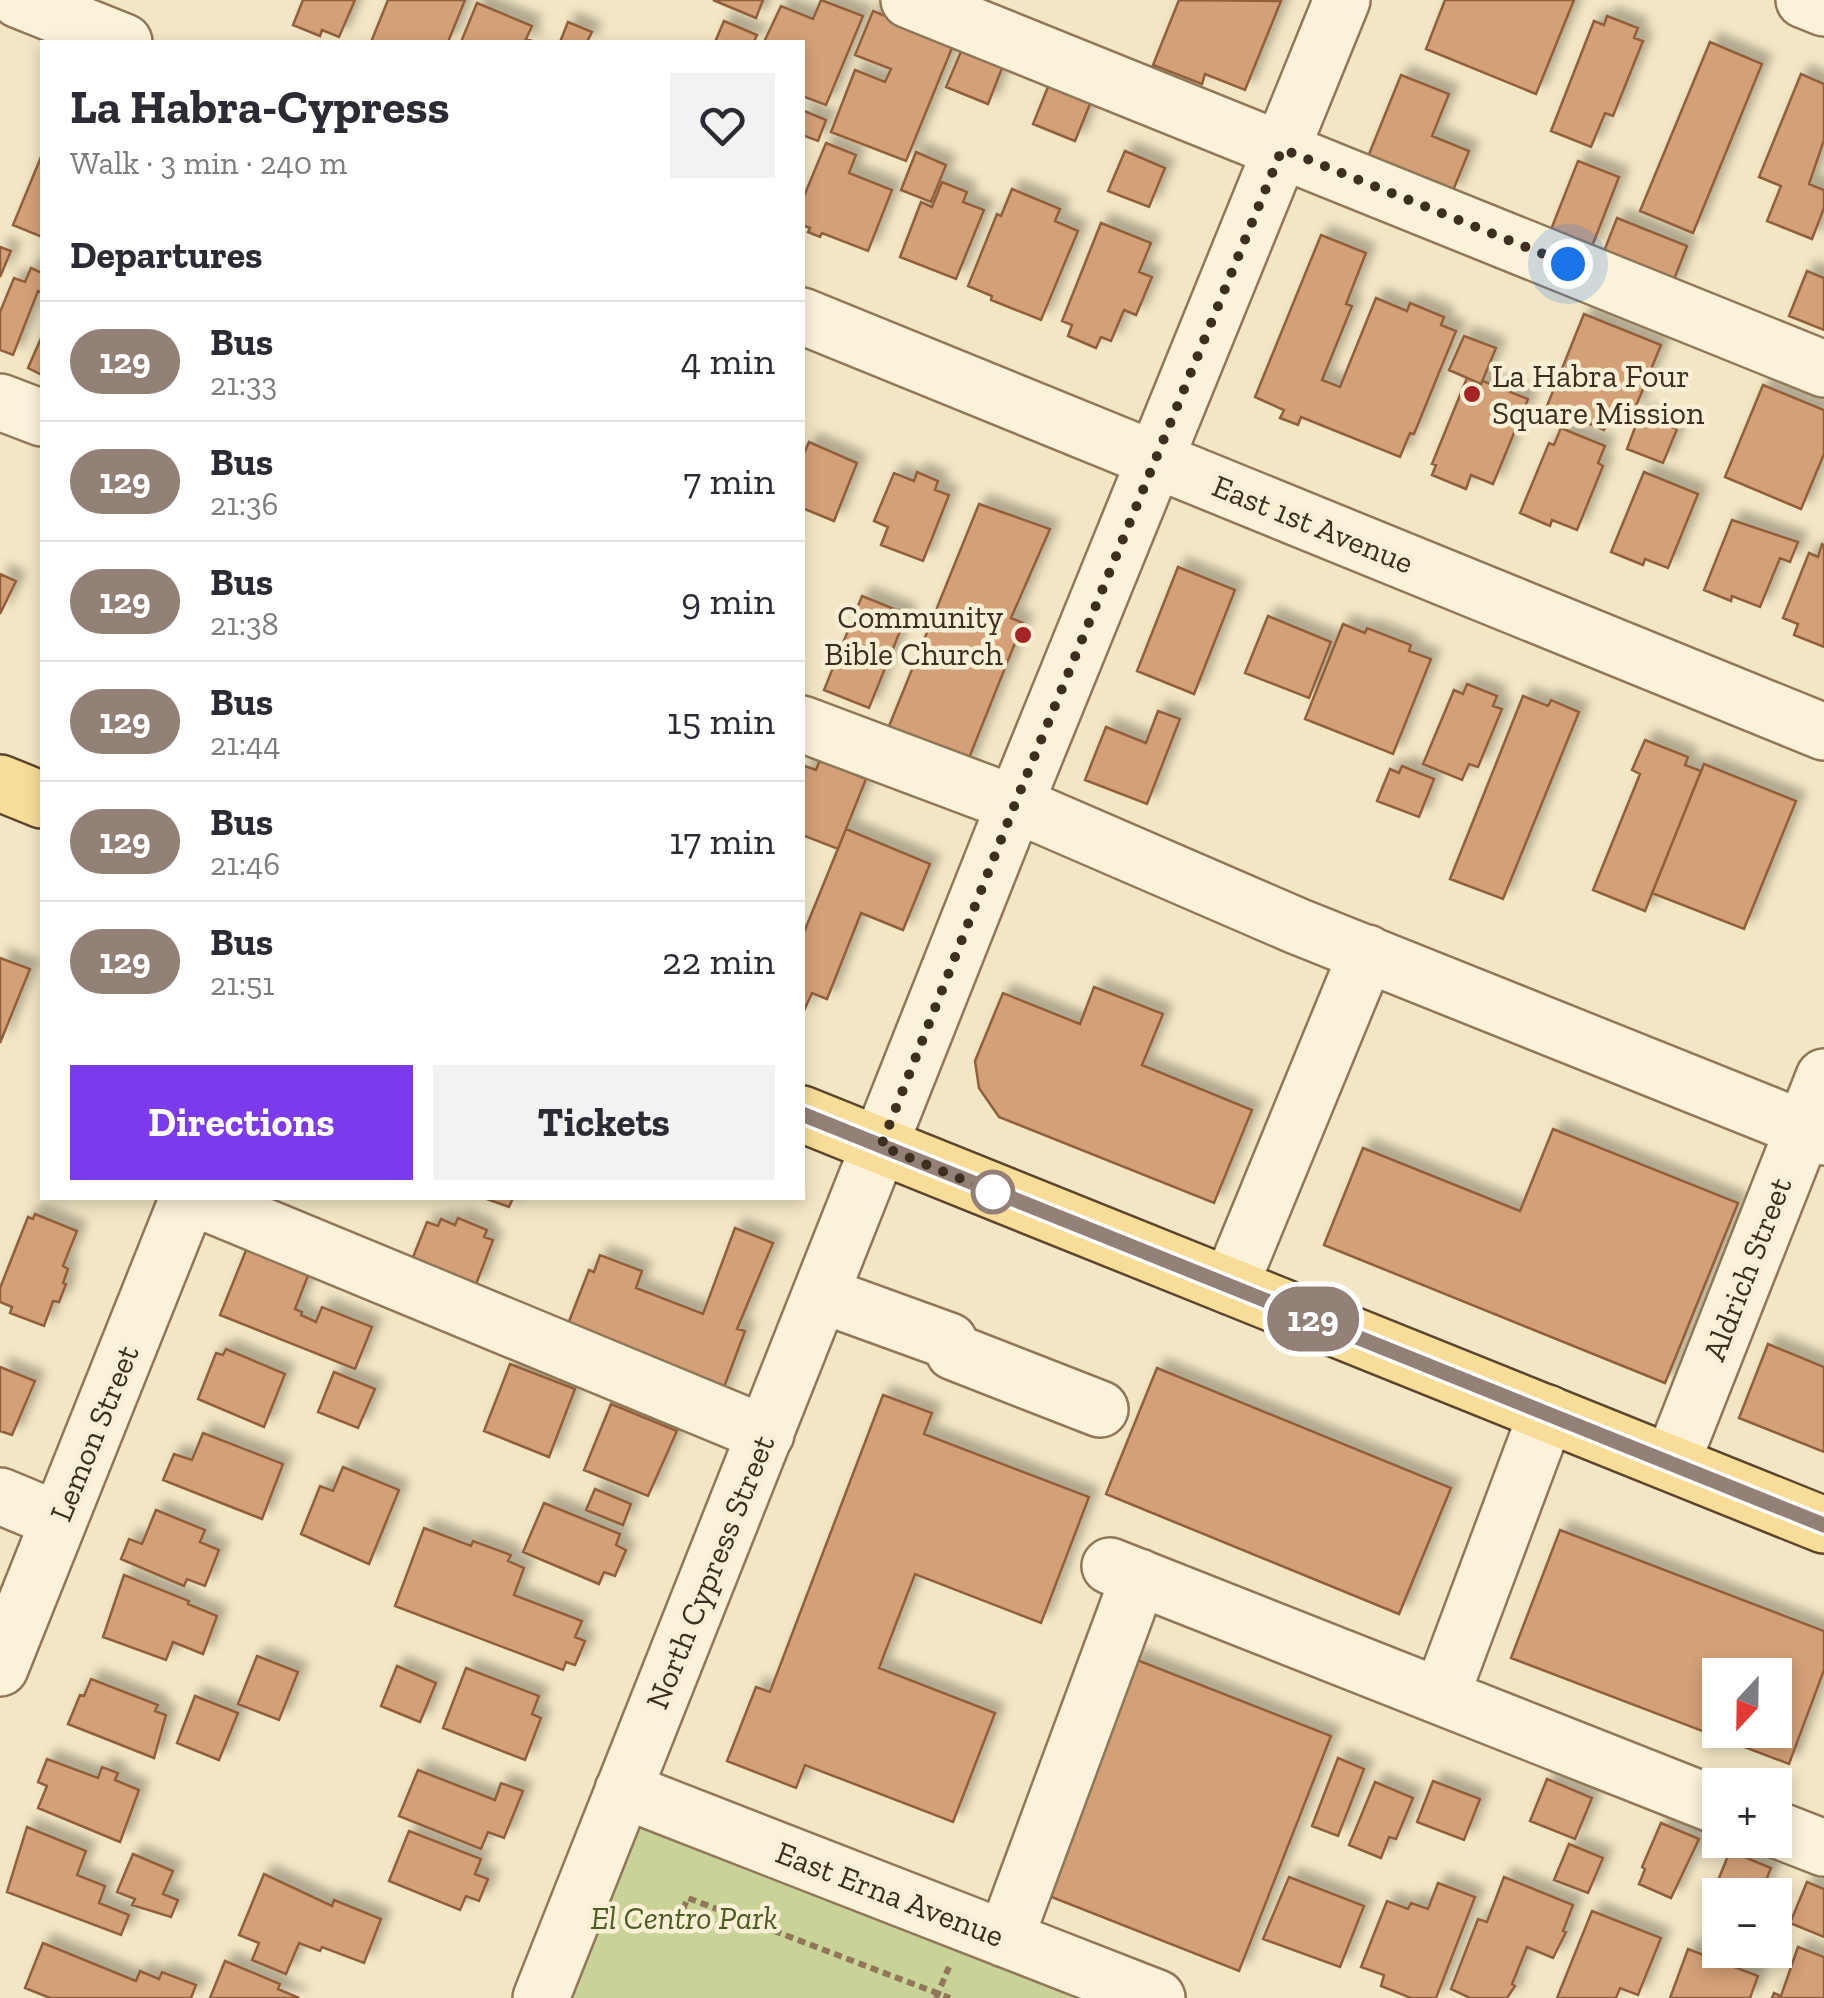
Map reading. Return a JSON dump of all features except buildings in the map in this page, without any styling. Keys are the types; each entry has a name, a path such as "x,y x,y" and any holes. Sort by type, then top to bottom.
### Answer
{"main road":[{"path":"0,782 40,799"},
{"path":"805,1115 1824,1526"}],"street":[{"path":"19,0 119,40"},
{"path":"909,0 1824,369"},
{"name":"North Cypress Street","path":"541,1998 1015,804 1342,0"},
{"path":"1804,0 1824,8"},
{"name":"East 1st Avenue","path":"805,317 1824,732"},
{"path":"0,402 40,417"},
{"path":"805,725 1015,804 1367,953 1813,1132"},
{"path":"1230,1286 1367,953"},
{"name":"Aldrich Street","path":"1672,1462 1813,1132 1824,1077"},
{"name":"Lemon Street","path":"0,1668 191,1200"},
{"path":"197,1200 766,1434"},
{"path":"818,1304 949,1340 954,1352 1100,1409"},
{"path":"1442,1696 1547,1412"},
{"path":"0,1496 58,1520"},
{"path":"1006,1939 1124,1572 1702,1800"},
{"name":"East Erna Avenue","path":"623,1790 1158,1998"},
{"path":"1792,1835 1824,1848"}],"path":[{"path":"633,1909 675,1927 688,1898 950,1998"}],"green space":[{"name":"El Centro Park","path":"640,1819 1161,1998 562,1998"}],"bus line":[{"name":"129","path":"805,1115 1824,1525"}],"place":[{"name":"La Habra Four Square Mission","path":"1472,394"},
{"name":"Community Bible Church","path":"1023,635"}],"route":[{"path":"993,1192 881,1146 1015,804 1282,149 1568,264"}]}
